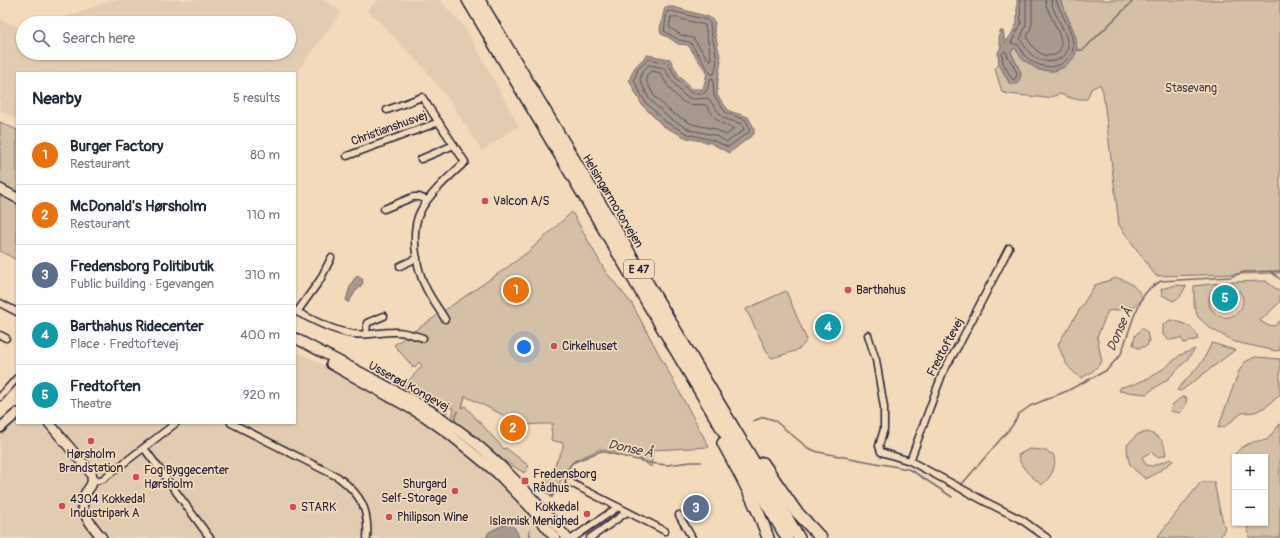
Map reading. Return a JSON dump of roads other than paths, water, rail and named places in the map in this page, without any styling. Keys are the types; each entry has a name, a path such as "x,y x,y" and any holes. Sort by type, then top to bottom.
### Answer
{"highway":[{"name":"Helsingørmotorvejen","path":"468,0 787,538"},
{"name":"Helsingørmotorvejen","path":"478,0 799,538"},
{"path":"682,343 706,371 773,479 795,510 821,538"},
{"path":"691,376 708,414 742,478 768,538"}],"main road":[{"path":"0,189 16,197"},
{"name":"Usserød Kongevej","path":"296,339 426,407 448,422 489,453 547,514 567,538"},
{"name":"Usserød Kongevej","path":"296,346 424,416 448,433 497,473 528,505 555,538"},
{"path":"0,428 16,414"},
{"path":"0,432 16,421"},
{"path":"50,424 91,473 93,482 84,496 83,509 102,538"}],"street":[{"name":"Christianshusvej","path":"387,110 422,97 465,162 427,200 419,212 415,225 414,242 423,281 445,319"},
{"name":"Christianshusvej","path":"347,156 439,122"},
{"path":"421,159 454,145"},
{"path":"384,209 414,197 427,200"},
{"name":"Fredtoftevej","path":"910,461 942,372 961,341 1008,248"},
{"path":"331,258 320,280 296,311 314,320 352,334 406,332 424,338"},
{"path":"400,266 417,258"},
{"path":"0,303 16,311"},
{"path":"366,334 367,323 384,316"},
{"path":"868,335 876,360 884,407 884,428 879,446 881,452 910,461 1022,520 1047,538"},
{"path":"0,397 16,379"},
{"path":"93,482 103,479 175,424"},
{"path":"233,424 338,477 349,486 358,496 365,509 367,520 367,538"},
{"path":"144,448 210,538"},
{"path":"570,482 665,531"},
{"path":"574,538 618,507"},
{"path":"590,538 627,512"},
{"path":"679,515 692,538"}],"water":[{"path":"1017,0 1060,0 1076,38 1077,50 1073,59 1064,67 1054,71 1039,70 1022,59 1015,48 1011,52 1021,73 1017,84 1010,84 999,64 998,52 1001,47 999,40 1000,31 1003,31 1005,43 1017,23"},
{"path":"665,7 673,7 709,17 715,22 714,29 721,61 717,95 729,111 748,117 754,128 754,134 729,153 711,143 687,138 663,126 642,105 629,80 635,67 647,55 670,59 679,76 691,89 703,89 707,73 688,45 678,44 661,34 660,29"},
{"path":"358,276 362,278 363,283 349,302 347,302 348,291 354,279"},
{"path":"507,523 515,529 519,538 487,538 489,532"}],"waterway":[{"path":"1077,50 1083,50 1134,0"},
{"name":"Donse Å","path":"962,484 1012,426 1019,414 1030,406 1067,391 1107,370 1121,354 1134,316 1144,295 1150,288 1161,281 1230,277 1244,272 1280,271"},
{"path":"1271,272 1280,279"},
{"name":"Donse Å","path":"753,421 764,417 774,420 808,448 818,452 908,469 952,497"},
{"name":"Donse Å","path":"566,474 572,463 601,451 650,463 667,465 701,462"},
{"name":"Donse Å","path":"551,497 561,484"},
{"name":"Donse Å","path":"530,530 529,533 531,538"}],"place":[{"name":"Valcon A/S","path":"485,201"},
{"name":"Burger Factory","path":"516,290"},
{"name":"Barthahus","path":"848,290"},
{"name":"Fredtoften","path":"1225,298"},
{"name":"Barthahus Ridecenter","path":"828,327"},
{"name":"Cirkelhuset","path":"554,346"},
{"name":"McDonald's Hørsholm","path":"513,428"},
{"name":"Hørsholm Brandstation","path":"91,441"},
{"name":"Fog Byggecenter Hørsholm","path":"136,477"},
{"name":"Fredensborg Rådhus","path":"525,481"},
{"name":"Shurgard Self-Storage","path":"455,491"},
{"name":"4304 Kokkedal Industripark A","path":"62,506"},
{"name":"STARK","path":"293,507"},
{"name":"Fredensborg Politibutik","path":"696,508"},
{"name":"Kokkedal Islamisk Menighed","path":"587,514"},
{"name":"Philipson Wine","path":"389,517"}],"park label":[{"name":"Stasevang","path":"1191,88"}]}
